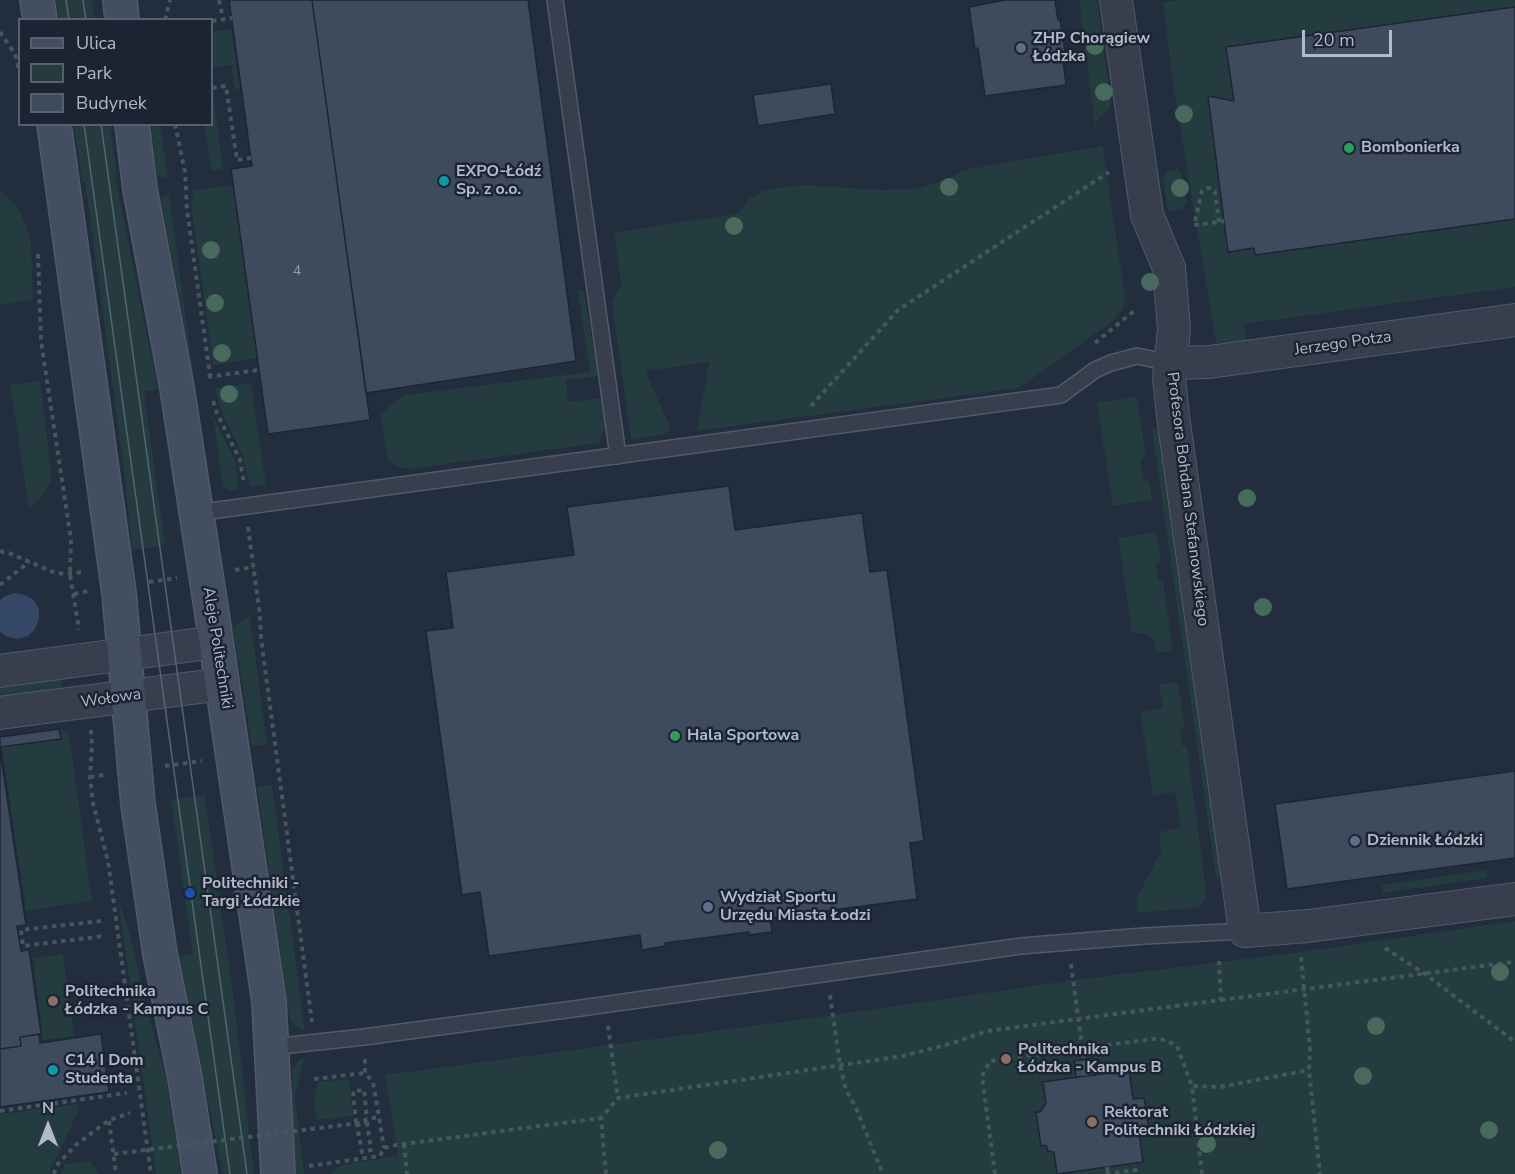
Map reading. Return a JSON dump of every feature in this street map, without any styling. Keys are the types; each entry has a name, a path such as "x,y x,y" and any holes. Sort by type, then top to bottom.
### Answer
{"main road":[{"path":"37,0 40,18"},
{"path":"120,0 122,18"},
{"path":"54,126 118,587 135,770 160,954 185,1078 200,1174"},
{"name":"Aleje Politechniki","path":"132,126 140,189 177,388 223,684 268,1002 272,1047 293,1170"}],"street":[{"name":"Profesora Bohdana Stefanowskiego","path":"1116,0 1147,215 1168,268 1174,329 1169,378 1174,426 1245,931"},
{"name":"Jerzego Potza","path":"1170,363 1209,362 1515,320"},
{"path":"0,671 216,642"},
{"name":"Wołowa","path":"0,713 223,684"},
{"path":"1245,931 1308,926 1515,899"}],"lane":[{"path":"555,0 618,456"},
{"path":"196,513 1061,396 1095,370 1111,363 1137,356 1170,363"},
{"path":"272,1047 558,1011 1021,946 1245,931"}],"path":[{"path":"166,18 170,0"},
{"path":"219,0 223,19"},
{"path":"213,21 232,18"},
{"path":"0,32 15,54 18,67"},
{"path":"213,88 226,86 237,160 251,158"},
{"path":"175,126 186,184 187,210 211,388"},
{"path":"779,433 811,405 898,310 1115,168"},
{"path":"1208,188 1214,189 1222,222 1194,225 1201,196 1208,188"},
{"path":"201,378 259,370"},
{"path":"213,400 240,460 261,638 312,1011 312,1043"},
{"path":"0,551 53,572 65,574 83,572"},
{"path":"0,585 29,562"},
{"path":"74,594 254,567"},
{"path":"90,777 276,750"},
{"path":"101,921 21,930 21,938 23,946 104,936"},
{"path":"1070,943 1086,1076"},
{"path":"1378,944 1425,974 1515,1042"},
{"path":"1301,952 1310,1049 1309,1070 1320,1174"},
{"path":"1219,961 1221,1000"},
{"path":"384,1148 601,1118 618,1098 930,1050 987,1031 1513,962"},
{"path":"833,1015 846,1090 856,1108 883,1174"},
{"path":"995,1174 982,1076 990,1061 1152,1039 1166,1040 1177,1046 1192,1086 1202,1174"},
{"path":"611,1043 618,1098"},
{"path":"1192,1086 1220,1087 1309,1070"},
{"path":"293,1170 380,1156 384,1148 373,1082 365,1073 314,1079"},
{"path":"356,1124 352,1091 364,1090 367,1119"},
{"path":"0,1111 127,1093"},
{"path":"54,1174 56,1166 77,1144 109,1120 130,1113"},
{"path":"114,1154 356,1124 367,1122 371,1150 362,1152 357,1126 367,1119 380,1118"},
{"path":"601,1118 606,1174"},
{"path":"109,1120 116,1174"},
{"path":"404,1144 407,1174"},
{"path":"1107,1167 1107,1174 1136,1170 1137,1174"}],"green space":[{"path":"56,0 92,0 95,18 59,18"},
{"path":"1079,0 1097,0 1111,104 1107,112 1099,117 1095,128"},
{"name":"Bombonierka","path":"1181,0 1515,0 1515,287 1244,324 1247,344 1216,343 1174,91 1163,2"},
{"path":"231,29 240,89 235,90 231,65 213,67 213,32"},
{"path":"213,93 223,169 211,171 204,126 213,126"},
{"path":"74,126 110,126 117,175 115,175 158,389 144,391 165,545 132,550 123,462 85,182 82,182"},
{"path":"151,126 160,126 168,178 157,176"},
{"path":"1103,146 1125,297 1124,305 1121,312 1110,323 1019,388 697,431 709,362 645,371 671,428 663,435 631,439 612,302 621,285 614,233 739,213 750,198 763,191 783,187 804,185 882,190 915,189 949,178 963,170"},
{"path":"1177,169 1182,173 1187,203 1182,209 1168,211 1163,178 1166,171"},
{"path":"234,185 257,358 213,365 192,210 193,190"},
{"path":"0,191 13,202 21,213 31,242 33,300 0,305"},
{"path":"169,194 195,386 161,199"},
{"path":"578,291 584,291 598,376 566,380 568,402 602,398 606,425 599,443 410,469 399,467 388,461 380,414 404,395 590,372"},
{"path":"40,381 52,478 42,497 29,509 10,385"},
{"path":"251,383 266,485 250,487 243,456 221,411 215,388"},
{"path":"1137,397 1146,457 1141,459 1144,481 1149,480 1152,500 1113,506 1097,403"},
{"path":"212,413 236,464 238,489 228,491 223,487"},
{"path":"1160,427 1222,878 1216,879 1152,429"},
{"path":"1156,532 1161,562 1156,563 1158,581 1163,580 1173,651 1156,653 1155,641 1144,633 1132,633 1118,538"},
{"path":"250,617 267,744 252,747 233,628 243,619"},
{"path":"61,679 63,690 0,698 0,687"},
{"path":"1178,682 1185,727 1180,728 1182,746 1187,746 1207,898 1201,906 1196,908 1137,913 1136,899 1161,851 1159,832 1181,828 1175,792 1153,796 1140,711 1163,708 1159,684"},
{"path":"59,729 69,732 92,901 26,911 2,747 60,739"},
{"path":"272,785 305,1031 299,1029 290,1020 257,787"},
{"path":"205,795 234,1000 254,1174 223,1174 178,956 193,954 171,800"},
{"path":"1486,870 1487,878 1383,893 1382,885"},
{"path":"118,898 131,939 147,1010 166,1077 181,1174 156,1174"},
{"name":"Politechnika Łódzka - Kampus B","path":"1515,921 1515,1174 330,1174 341,1165 398,1156 385,1075 1074,980 1301,952"},
{"path":"63,954 74,1036 43,1040 33,958"},
{"path":"305,1057 295,1095 304,1174 295,1174 292,1137 292,1071 298,1060"},
{"path":"349,1079 353,1116 317,1120 314,1100 318,1082"},
{"path":"78,1104 79,1109 49,1174 0,1174 0,1114"},
{"path":"91,1161 98,1174 60,1174 65,1164"}],"water":[{"path":"15,593 34,600 39,609 39,619 35,629 28,636 18,639 0,632 0,600"}],"building":[{"path":"229,0 312,0 370,420 268,434 231,169 252,166"},
{"name":"EXPO-Łódź Sp. z o.o.","path":"312,0 528,0 576,361 366,393"},
{"name":"ZHP Chorągiew Łódzka","path":"1005,0 1055,0 1066,59 1063,59 1066,85 985,96 969,7"},
{"name":"Bombonierka","path":"1515,7 1515,219 1255,255 1254,248 1228,252 1208,96 1234,101 1226,47"},
{"path":"831,84 835,114 758,126 753,95"},
{"name":"Hala Sportowa","path":"729,486 735,530 862,513 870,572 887,570 924,841 910,843 917,899 770,918 772,932 749,935 749,932 665,943 665,946 642,950 640,935 489,956 480,892 462,895 426,631 453,628 446,572 574,555 567,507"},
{"path":"59,729 61,739 0,747 0,737"},
{"path":"0,750 26,925 17,926 21,951 29,950 41,1034 20,1037 21,1046 0,1049"},
{"path":"1515,771 1515,858 1287,889 1275,804"},
{"name":"C14 I Dom Studenta","path":"39,1034 40,1043 101,1034 109,1092 0,1107 0,1049 21,1046 20,1037"},
{"path":"1093,1058 1096,1075 1076,1077 1074,1061"},
{"name":"Rektorat Politechniki Łódzkiej","path":"1129,1070 1133,1099 1144,1098 1149,1131 1139,1132 1143,1162 1057,1174 1054,1152 1048,1151 1046,1145 1041,1146 1036,1112 1040,1112 1046,1103 1043,1082"}],"tram line":[{"path":"66,0 69,18"},
{"path":"83,0 86,18"},
{"path":"84,126 230,1174"},
{"path":"101,126 247,1174"}],"place":[{"name":"ZHP Chorągiew Łódzka","path":"1021,48"},
{"name":"Bombonierka","path":"1349,148"},
{"name":"EXPO-Łódź Sp. z o.o.","path":"444,181"},
{"name":"Hala Sportowa","path":"675,736"},
{"name":"Dziennik Łódzki","path":"1355,841"},
{"name":"Politechniki - Targi Łódzkie","path":"190,893"},
{"name":"Wydział Sportu Urzędu Miasta Łodzi","path":"708,907"},
{"name":"Politechnika Łódzka - Kampus C","path":"53,1001"},
{"name":"Politechnika Łódzka - Kampus B","path":"1006,1059"},
{"name":"C14 I Dom Studenta","path":"53,1070"},
{"name":"Rektorat Politechniki Łódzkiej","path":"1092,1122"}]}
